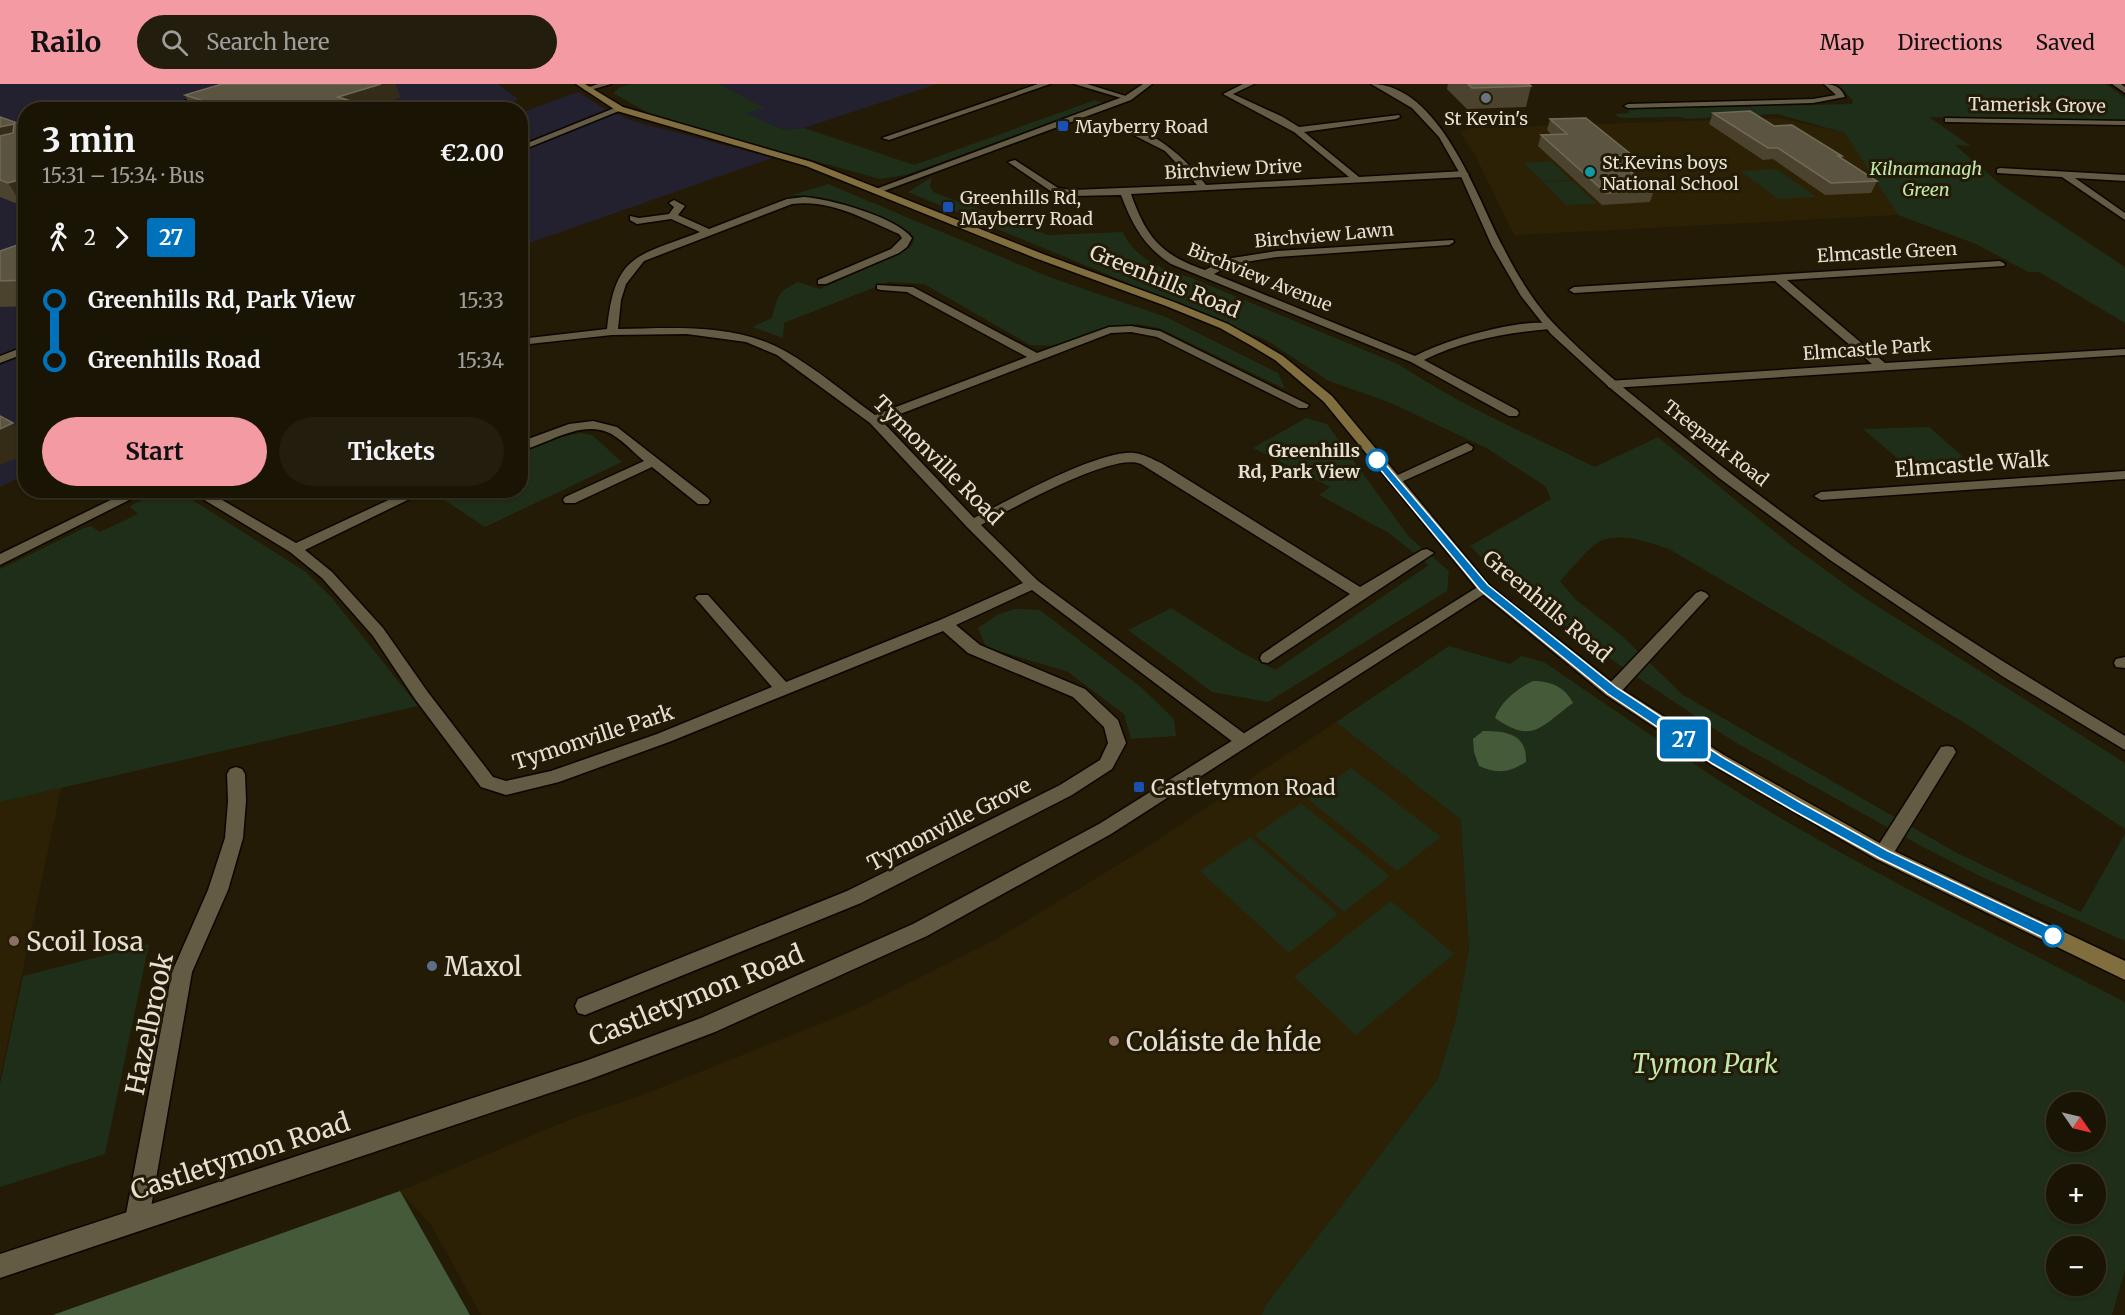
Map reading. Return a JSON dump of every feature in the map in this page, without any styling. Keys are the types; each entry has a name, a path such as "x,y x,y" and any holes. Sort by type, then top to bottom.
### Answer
{"main road":[{"name":"Greenhills Road","path":"583,86 620,109 809,164 878,190 1039,256 1181,308 1224,326 1254,343 1279,358 1328,399 1484,588 1612,691 1718,760 1883,854 2125,971"}],"street":[{"path":"188,102 246,84"},
{"path":"583,86 607,84"},
{"path":"886,138 1046,84"},
{"path":"1078,84 1128,98"},
{"path":"878,190 1128,98 1148,84"},
{"path":"1250,84 1227,94 1280,119 1297,130 1356,179"},
{"name":"Treepark Road","path":"1375,84 1416,106 1437,129 1464,174 1498,247 1528,298 1550,326 1612,384 1682,442 1825,553 2028,686 2125,744"},
{"path":"1628,106 1813,100 1841,97 1839,92 1828,84"},
{"path":"2116,84 2125,91"},
{"path":"528,146 620,109"},
{"path":"1297,130 1396,117"},
{"name":"Tamerisk Grove","path":"1948,120 2125,123"},
{"path":"1121,125 1169,148 1203,187"},
{"name":"Birchview Drive","path":"1012,162 1056,190 1072,193 1464,174"},
{"path":"2000,171 2125,178"},
{"path":"2062,174 2125,217"},
{"name":"Birchview Avenue","path":"1125,192 1131,211 1145,239 1164,257 1180,266 1206,273 1415,360 1513,412"},
{"path":"612,332 616,294 625,273 640,259 790,201 804,198 829,203 902,232 907,238 903,245 895,251 822,282"},
{"path":"672,216 680,206 674,203"},
{"path":"633,218 637,221 672,216 708,232"},
{"name":"Birchview Lawn","path":"1206,273 1230,261 1277,254 1449,242"},
{"name":"Elmcastle Green","path":"1574,290 2000,264"},
{"path":"1777,277 1881,366"},
{"path":"881,288 909,290 1037,358"},
{"path":"1415,360 1439,346 1468,338 1502,330 1550,326"},
{"path":"874,420 1109,330 1131,329 1160,334 1303,405"},
{"name":"Tymonville Road","path":"528,341 612,332 687,331 748,339 781,353 874,420 972,524 1033,584 1243,741"},
{"path":"0,360 18,352"},
{"name":"Elmcastle Park","path":"1612,384 2125,352"},
{"path":"528,444 573,427 593,425 613,430 703,501"},
{"path":"1394,480 1467,447"},
{"path":"972,524 1079,472 1117,458 1134,457 1156,466 1360,594"},
{"path":"570,500 653,462"},
{"name":"Elmcastle Walk","path":"1821,496 2125,475"},
{"path":"0,560 127,498"},
{"name":"Tymonville Park","path":"209,498 296,549 327,575 378,632 487,782 506,788 553,777 652,742 945,624 1033,584"},
{"path":"296,549 405,498"},
{"path":"1268,658 1360,594 1426,553"},
{"name":"Castletymon Road","path":"0,1266 588,1070 708,1025 920,930 1095,835 1484,588"},
{"path":"1612,691 1701,596"},
{"path":"703,598 784,690"},
{"name":"Tymonville Grove","path":"585,1006 854,897 1066,790 1106,764 1118,743 1112,724 1079,693 974,649 945,624"},
{"path":"1883,854 1947,752"},
{"name":"Hazelbrook","path":"137,1219 183,972 218,890 234,838 237,801 236,774"}],"shaded area":[{"path":"0,84 238,84 178,102 18,102 18,478 0,487"},
{"path":"266,84 498,84 518,99 512,102 209,102"},
{"path":"720,84 937,84 804,128 784,130 745,113 764,108"},
{"path":"578,92 605,109 633,121 772,158 528,244 528,110"},
{"path":"1780,118 1846,133 1898,215 1514,235 1476,157 1460,132 1474,128"},
{"name":"Coláiste de hÍde","path":"1336,722 1461,820 1469,951 1456,1018 1438,1079 1265,1306 1262,1315 481,1315 431,1225 400,1191 569,1120 640,1096 857,1009 995,940 1144,849"},
{"name":"Scoil Iosa","path":"61,788 0,1079 0,802"}],"green space":[{"path":"632,84 720,84 765,108 746,113 784,130 804,128 914,165 1095,100 1104,103 906,175 880,179 652,115 613,93 620,87"},
{"name":"Kilnamanagh Green","path":"1838,84 2106,84 2125,98 2125,121 1929,117 1971,146 1955,145 2000,184 2125,267 2125,323 2039,272 2028,272 1976,244 1898,215 1845,133 1777,114 1687,119 1681,117 1620,118 1614,114 1629,113 1628,109 1852,104 1853,101"},
{"path":"1551,161 1571,180 1543,181 1523,163"},
{"path":"1777,169 1816,197 1778,199 1740,171"},
{"path":"932,177 930,186 933,192 1048,235 1123,232 1142,256 1160,267 1398,364 1470,406 1595,467 1658,437 1791,545 1863,597 2125,763 2125,829 1968,725 1669,549 1644,541 1617,537 1596,543 1560,581 1575,599 1621,635 1683,695 1957,853 2081,912 2125,834 2125,941 1982,877 1921,846 1733,741 1625,669 1509,586 1470,546 1551,499 1545,486 1488,449 1391,403 1329,381 1266,340 908,192"},
{"path":"1573,181 1597,204 1566,205 1543,182"},
{"path":"828,184 1049,277 1166,317 1278,373 1285,389 1159,328 1137,324 1108,326 1054,346 1030,345 924,284 888,282 784,323 783,338 752,327 772,318 779,296 798,282 820,289 904,251 912,245 914,239 910,232 867,214 823,199 792,195"},
{"path":"1306,418 1327,424 1409,537 1449,571 1447,591 1268,702 1212,692 1128,630 1171,608 1239,651 1275,670 1429,565 1389,533 1319,495 1330,487 1253,448"},
{"path":"1929,427 1977,469 1916,474 1863,429"},
{"path":"580,433 592,435 622,462 485,527 441,498 528,498 528,450 561,437"},
{"path":"147,498 189,498 306,572 332,598 418,706 0,802 0,569 84,528 91,526 100,532 138,514 130,507"},
{"path":"1015,609 1040,610 1142,688 1174,719 1176,736 1131,739 1124,714 1068,672 986,647 978,628 997,615"},
{"name":"Tymon Park","path":"1449,646 1510,664 1521,656 1544,662 1699,767 1798,828 2125,1002 2125,1270 2112,1315 1262,1315 1265,1306 1438,1079 1456,1018 1469,950 1461,820 1336,722"},
{"path":"1533,681 1557,686 1570,697 1573,703 1544,725 1528,731 1508,726 1495,718 1501,706 1510,696"},
{"path":"1483,731 1507,733 1514,736 1523,745 1526,762 1503,771 1479,766 1474,752 1473,739"},
{"path":"1351,768 1441,837 1397,871 1308,799"},
{"path":"1301,803 1390,876 1344,912 1255,835"},
{"path":"1250,837 1338,914 1289,953 1200,871"},
{"path":"1391,901 1454,954 1356,1035 1294,977"},
{"path":"149,944 105,1154 0,1187 0,1084 23,976"},
{"path":"400,1191 470,1315 53,1315"}],"building":[{"path":"222,84 381,84 338,97 354,102 207,102 185,95"},
{"path":"1468,84 1529,84 1531,86 1472,88"},
{"path":"1750,111 1774,126 1792,125 1877,181 1831,183 1778,148 1768,148 1713,113"},
{"path":"0,117 18,123 18,180 8,183 0,180 0,136 13,133 14,124 0,127"},
{"path":"1586,118 1632,155 1611,156 1654,190 1606,193 1541,135 1567,134 1550,119"},
{"path":"18,245 18,280 0,281 0,251"},
{"path":"0,416 13,423 0,429"}],"bus line":[{"name":"27","path":"1377,460 1484,588 1612,691 1660,724 1799,808 1883,854 2053,936"}],"place":[{"name":"St Kevin's","path":"1486,98"},
{"name":"Mayberry Road","path":"1063,126"},
{"name":"St.Kevins boys National School","path":"1590,172"},
{"name":"Greenhills Rd, Mayberry Road","path":"948,207"},
{"name":"Greenhills Rd, Park View","path":"1377,460"},
{"name":"Castletymon Road","path":"1139,787"},
{"name":"Scoil Iosa","path":"14,941"},
{"name":"Maxol","path":"432,966"},
{"name":"Coláiste de hÍde","path":"1114,1041"}]}
